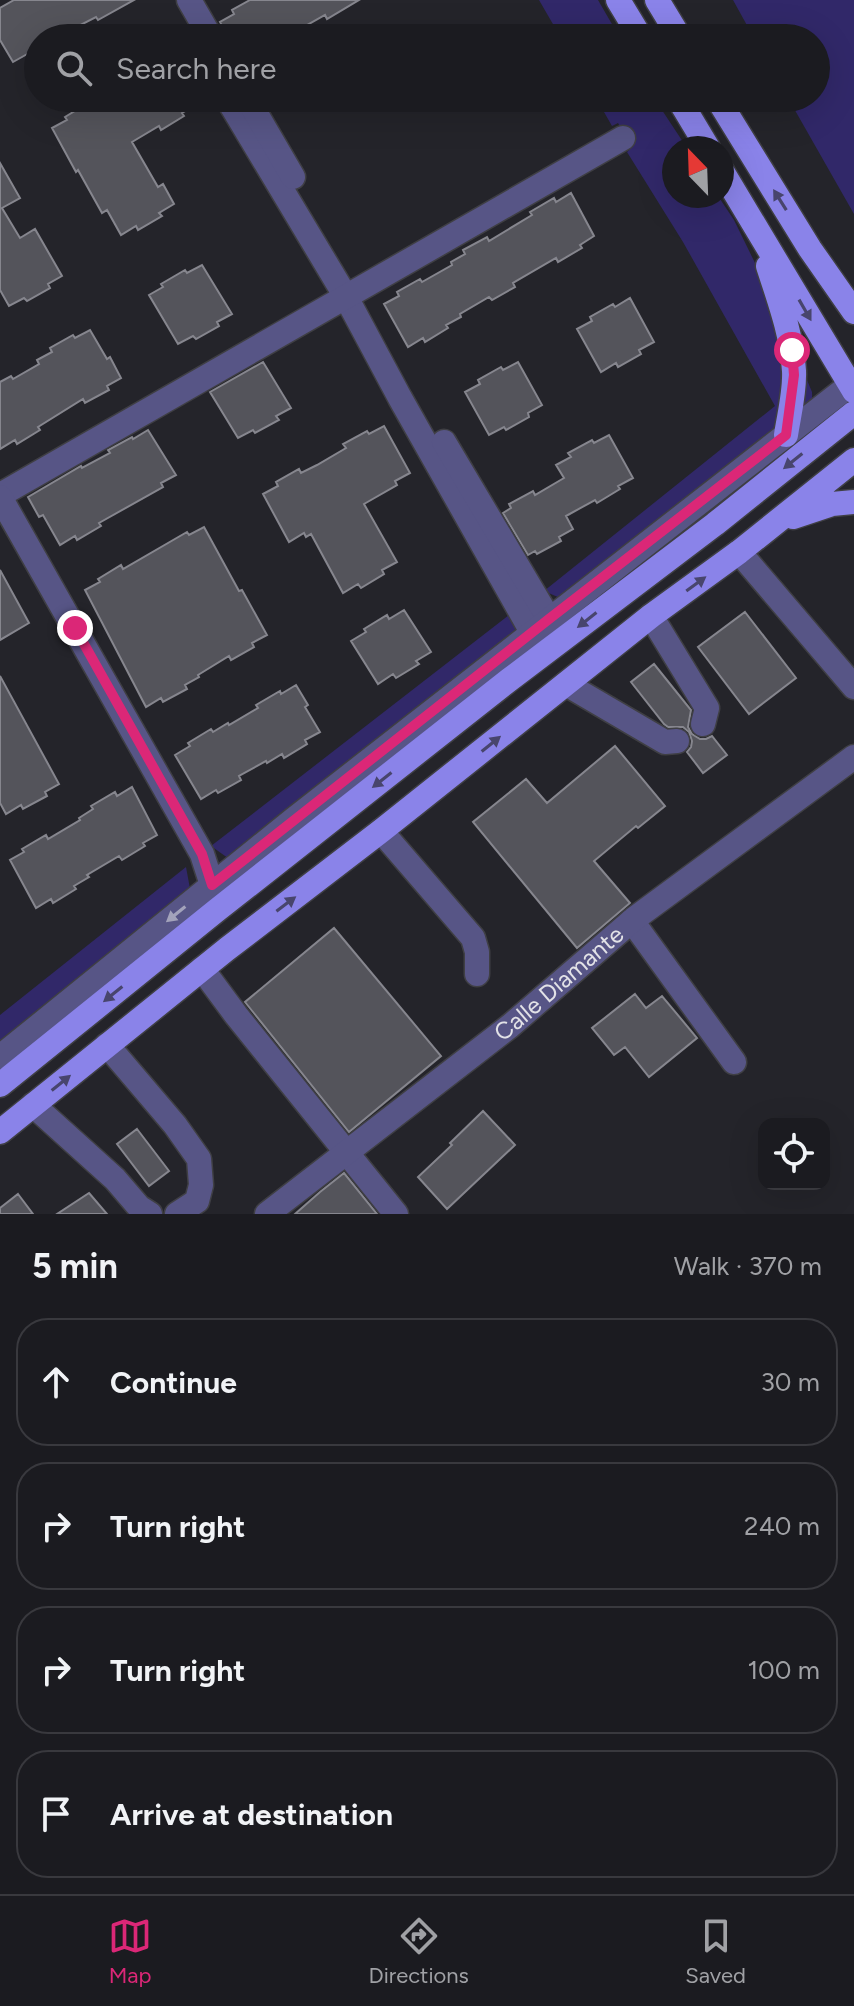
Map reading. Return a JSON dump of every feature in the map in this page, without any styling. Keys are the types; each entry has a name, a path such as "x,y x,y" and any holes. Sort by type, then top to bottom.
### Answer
{"main road":[{"path":"618,0 633,24"},
{"path":"657,0 672,24"},
{"path":"686,112 701,136"},
{"path":"726,112 810,249 854,312"},
{"path":"734,191 853,386"},
{"path":"755,225 792,350 794,375 786,435"},
{"path":"0,1085 472,709 715,524 854,413"},
{"path":"0,1132 202,969 854,460"},
{"path":"775,523 832,504 854,502"}],"street":[{"path":"237,112 292,191 353,293 407,394 536,616"},
{"path":"254,112 292,191"},
{"path":"212,885 202,854 0,496 623,138"},
{"path":"0,1057 536,616 853,386"},
{"path":"739,552 854,687"},
{"path":"651,616 707,708 703,724"},
{"path":"566,684 665,742 677,741"},
{"name":"Calle Diamante","path":"267,1214 510,1026 632,921 854,757"},
{"path":"381,831 473,938 477,952 477,974"},
{"path":"632,921 734,1062"},
{"path":"202,969 396,1214"},
{"path":"107,1045 175,1125 199,1159 201,1185 197,1201 177,1214"},
{"path":"33,1105 150,1214"}],"shaded area":[{"path":"539,0 598,0 612,24 553,24"},
{"path":"733,0 854,0 854,214 796,112 830,112 830,24 746,24"},
{"path":"604,112 663,112 679,136 662,136 662,208 726,208 734,220 777,308 812,392 813,439 592,612 544,591 775,406 683,242 627,152 632,147 618,123 612,126"},
{"path":"513,612 536,660 256,878 211,846"},
{"path":"186,867 191,894 0,1081 0,1015"}],"building":[{"path":"14,0 134,0 98,20 96,17 82,24 24,24 24,56 13,62 0,40 0,8"},
{"path":"250,0 359,0 327,19 325,15 309,24 221,24 234,14 232,10"},
{"path":"73,112 184,112 184,116 161,130 159,126 132,142 158,187 163,184 174,204 159,213 162,216 138,230 136,226 121,235 107,210 102,213 52,128 67,120 65,117"},
{"path":"0,163 20,198 2,208 20,238 35,229 62,276 48,284 50,288 27,301 24,298 9,306 0,290"},
{"path":"571,193 594,236 580,245 582,248 558,262 556,258 513,283 515,287 492,300 489,297 460,314 461,317 446,325 448,328 425,342 423,338 408,347 384,304 399,296 397,292 452,265 451,262 465,254 463,250 487,237 489,241 532,215 530,212 554,198 556,202"},
{"path":"202,265 232,314 217,322 219,326 196,339 193,336 178,344 149,295 185,270 187,273"},
{"path":"630,298 654,342 639,350 641,354 618,367 616,363 601,372 577,329 592,321 590,317"},
{"path":"90,330 121,378 107,386 109,390 85,403 83,399 17,444 15,440 0,449 0,382 11,376 13,379 39,364 37,360 52,352 50,348 73,335 75,338"},
{"path":"263,362 291,408 276,416 279,420 238,438 210,392"},
{"path":"518,362 542,405 528,413 529,417 506,430 504,427 489,435 465,392 480,384 478,380 501,367 503,370"},
{"path":"384,426 410,473 395,481 397,485 364,504 397,562 361,588 358,584 343,593 311,534 306,537 304,533 289,542 263,494 278,486 276,482 299,469 301,473 346,448 343,444"},
{"path":"148,430 176,475 161,483 163,487 99,523 101,526 77,540 75,536 60,545 43,515 39,517 28,497"},
{"path":"609,435 633,478 597,503 595,500 566,516 573,529 559,537 561,541 537,554 535,551 528,555 503,513 511,508 509,504 533,491 535,495 564,478 556,465 571,457 568,453"},
{"path":"204,527 267,635 252,643 254,647 231,660 229,656 198,675 185,685 187,689 146,707 85,590 121,565 123,569 187,532 189,535"},
{"path":"0,570 29,623 0,640"},
{"path":"404,610 431,652 416,661 419,664 396,678 393,674 378,684 351,641 387,615 389,619"},
{"path":"745,612 796,678 749,714 698,647"},
{"path":"654,664 691,710 688,727 692,734 700,739 712,736 727,755 703,773 687,752 692,741 689,732 683,727 664,724 631,682"},
{"path":"0,676 59,784 45,792 47,796 6,814 0,803"},
{"path":"296,685 320,732 284,758 282,754 266,761 239,776 241,780 201,799 175,755 211,729 213,732 229,725 258,708 256,705"},
{"path":"615,746 665,806 594,861 630,903 577,948 473,822 526,779 547,803"},
{"path":"132,787 157,835 122,860 119,856 87,875 89,877 74,886 76,889 53,903 51,899 36,908 10,860 46,835 48,839 80,820 93,809 91,806 115,792 117,796"},
{"path":"334,928 441,1056 349,1132 245,1002"},
{"path":"635,994 646,1008 662,996 697,1038 649,1077 625,1047 614,1055 592,1028"},
{"path":"483,1111 515,1145 447,1209 418,1177"},
{"path":"137,1129 169,1171 149,1186 117,1144"},
{"path":"344,1173 377,1214 295,1214 320,1192"},
{"path":"89,1193 107,1214 57,1214"},
{"path":"18,1194 33,1214 0,1214 0,1208"}],"route":[{"path":"75,628 202,854 212,885 786,435 794,375 792,350"}]}
